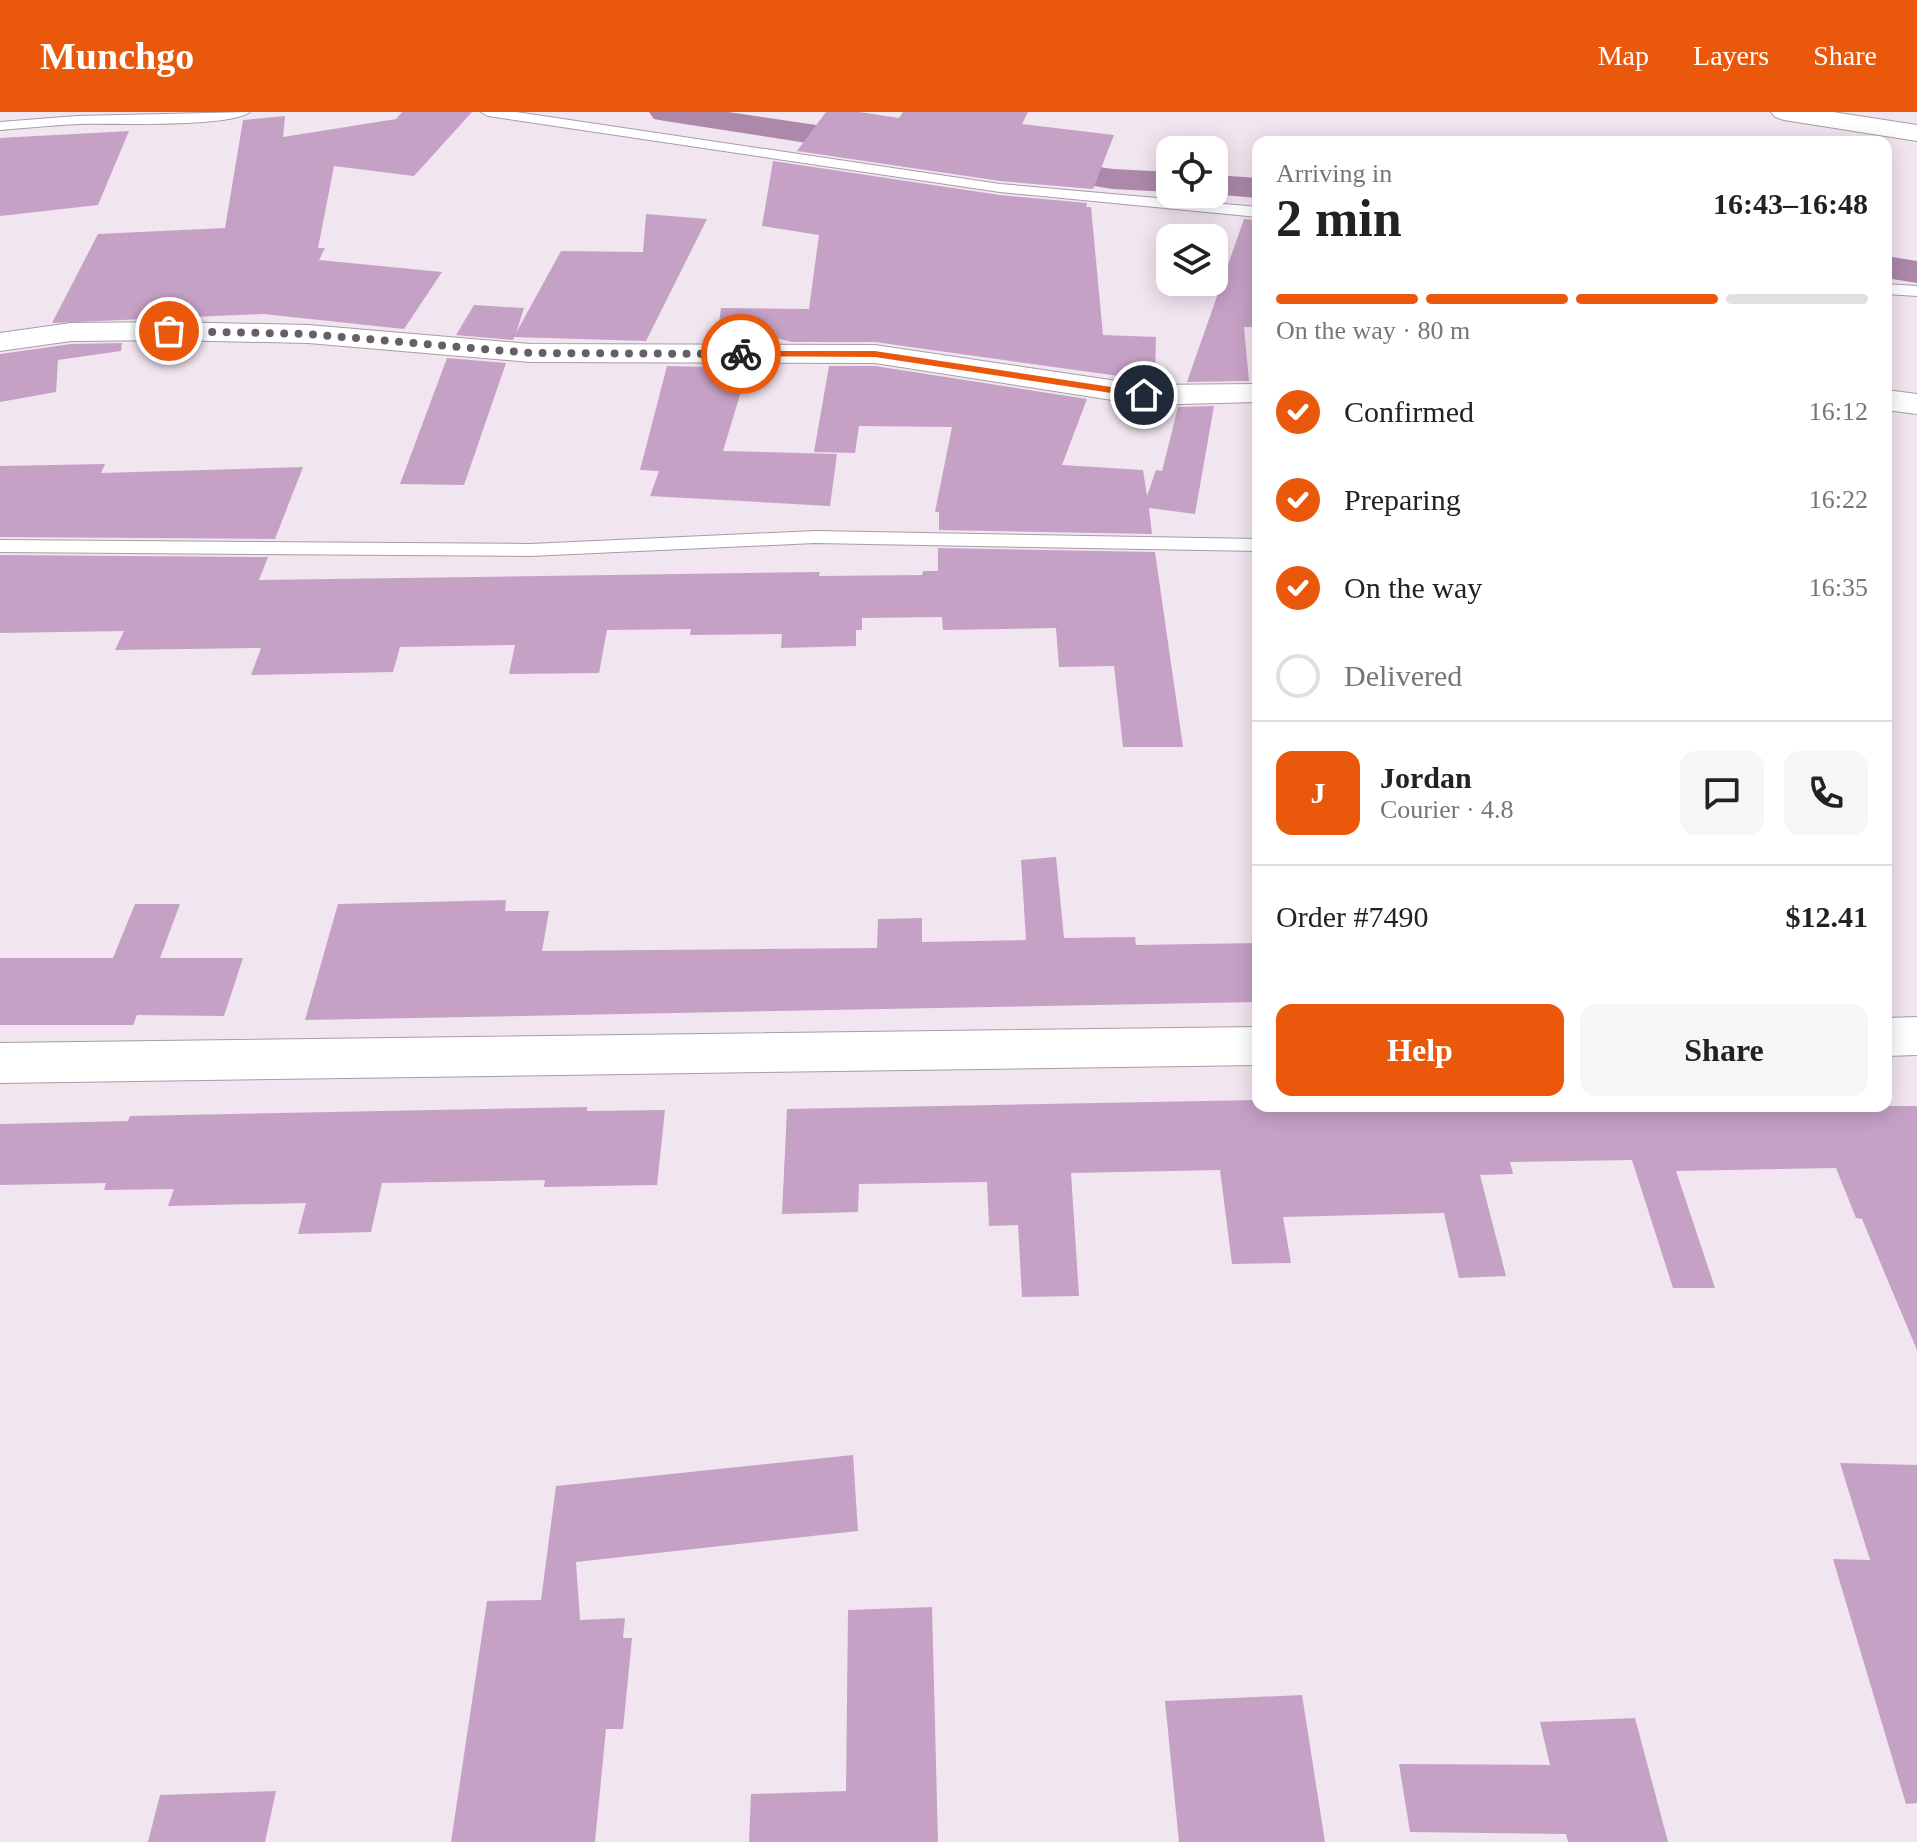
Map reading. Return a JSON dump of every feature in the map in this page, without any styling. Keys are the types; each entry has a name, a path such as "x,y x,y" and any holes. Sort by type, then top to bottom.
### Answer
{"street":[{"path":"1784,112 1917,133"},
{"path":"0,342 71,332 169,331 308,334 530,353 875,354 1144,395 1252,393"},
{"path":"1892,401 1917,404"},
{"path":"1892,1037 1917,1036"},
{"path":"0,1063 1252,1046"}],"lane":[{"path":"0,126 77,120 212,117 243,112"},
{"path":"488,112 1000,188 1252,211"},
{"path":"1892,289 1917,291"},
{"path":"0,546 530,550 815,537 1252,545"}],"building":[{"path":"402,112 472,112 414,176 334,166 318,248 325,248 319,260 442,272 404,329 263,314 52,323 98,234 225,228 243,120 285,116 283,137 396,119"},
{"path":"826,112 859,112 899,118 903,112 1028,112 1022,124 1114,135 1093,189 1000,181 797,151"},
{"path":"129,131 98,205 0,216 0,138"},
{"path":"773,161 1000,195 1087,203 1086,207 1091,207 1103,335 1156,337 1155,381 875,342 792,342 719,323 721,308 809,309 819,235 762,226"},
{"path":"646,214 707,219 646,341 514,337 513,340 456,335 474,305 524,308 516,333 561,251 643,252"},
{"path":"1244,219 1252,220 1252,327 1244,327 1249,381 1187,382 1217,296 1228,296 1228,265"},
{"path":"122,343 121,351 58,360 56,392 0,402 0,354 71,344"},
{"path":"447,358 506,363 464,485 400,484"},
{"path":"667,366 748,368 723,451 837,454 830,506 650,496 659,471 640,470"},
{"path":"829,366 875,366 1087,399 1062,465 1143,470 1147,496 1156,470 1162,471 1178,407 1214,406 1195,514 1149,508 1152,534 939,530 939,512 935,512 952,427 859,426 855,453 814,452"},
{"path":"105,464 101,473 303,467 275,539 0,537 0,466"},
{"path":"938,548 1155,552 1183,747 1123,747 1114,666 1059,667 1056,628 943,630 942,617 862,618 862,630 856,630 856,646 781,648 782,634 690,635 691,629 607,630 599,673 509,674 515,645 400,647 393,672 251,675 261,648 115,650 124,631 0,633 0,555 268,557 259,580 820,572 819,576 922,575 923,571 938,571"},
{"path":"1056,857 1064,938 1135,937 1136,945 1252,943 1252,1002 305,1020 338,904 506,900 505,911 549,911 542,951 877,948 878,919 922,918 922,942 1026,940 1021,860"},
{"path":"135,904 180,904 160,958 243,958 224,1016 137,1015 133,1025 0,1025 0,958 113,958"},
{"path":"1252,1100 1252,1112 1892,1112 1892,1106 1917,1106 1917,1350 1862,1219 1856,1218 1836,1168 1676,1171 1715,1288 1673,1288 1632,1160 1510,1162 1513,1174 1480,1175 1506,1276 1459,1278 1444,1213 1283,1217 1291,1263 1232,1264 1220,1170 1071,1173 1079,1296 1022,1297 1018,1225 989,1226 987,1182 859,1184 858,1212 782,1214 787,1109"},
{"path":"587,1107 587,1111 665,1110 657,1185 544,1187 545,1180 382,1183 371,1232 298,1234 306,1203 168,1206 174,1189 104,1190 106,1183 0,1185 0,1124 128,1121 130,1116"},
{"path":"853,1455 858,1531 576,1562 580,1620 625,1618 623,1638 632,1638 623,1729 606,1729 595,1842 451,1842 487,1601 541,1600 556,1486"},
{"path":"1840,1463 1917,1465 1917,1803 1906,1804 1833,1559 1870,1560"},
{"path":"932,1607 938,1842 749,1842 751,1794 846,1791 848,1610"},
{"path":"1302,1695 1325,1842 1179,1842 1165,1701"},
{"path":"1635,1718 1668,1842 1568,1842 1566,1834 1410,1832 1399,1764 1550,1765 1540,1722"},
{"path":"276,1791 265,1842 148,1842 160,1795"}],"waterway":[{"path":"665,112 884,145"},
{"path":"1023,166 1113,179 1156,181"},
{"path":"1228,186 1252,188"},
{"path":"1892,268 1917,272"}],"way so far":[{"path":"169,331 308,334 530,353 741,354"}],"route":[{"path":"741,354 875,354 1144,395"}]}
